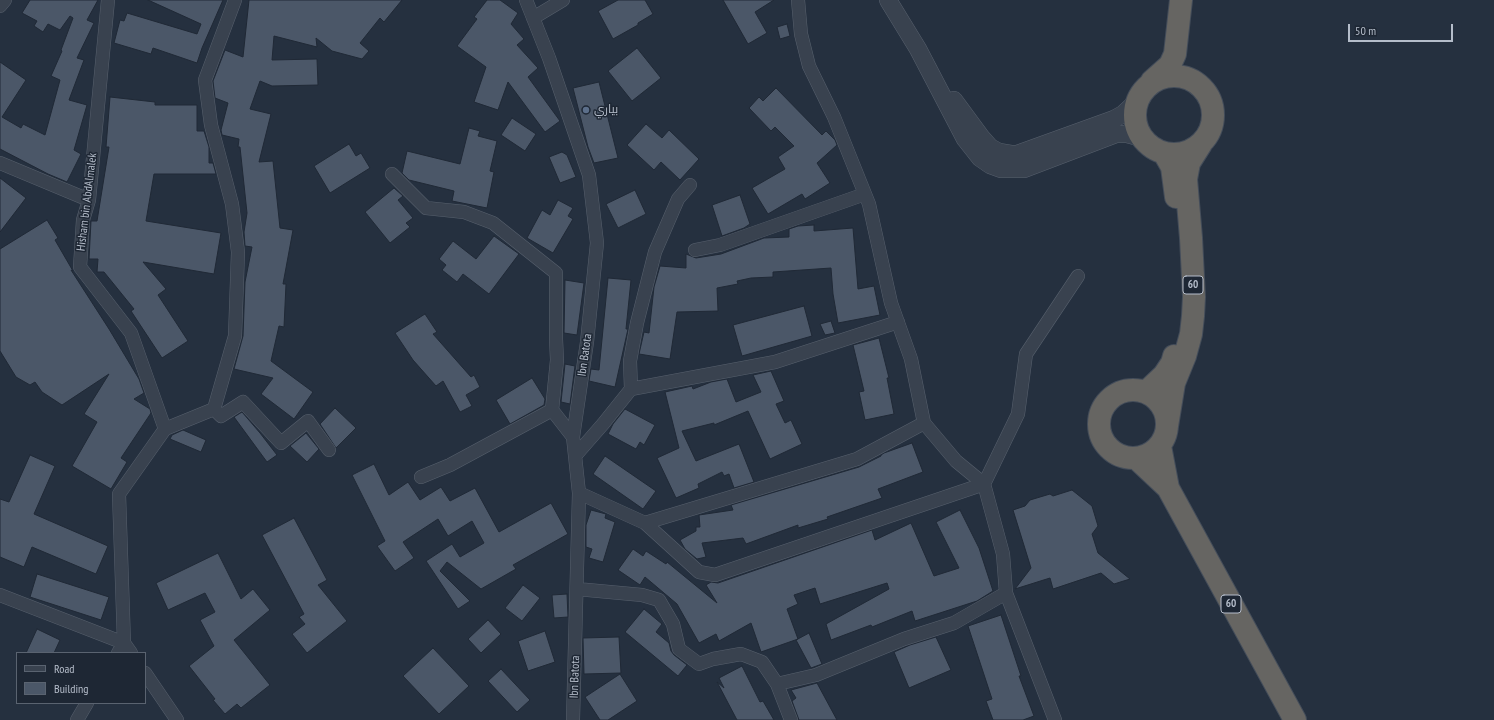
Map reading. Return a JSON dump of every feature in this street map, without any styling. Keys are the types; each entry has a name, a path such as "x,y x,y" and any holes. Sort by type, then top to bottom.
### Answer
{"highway":[{"path":"1181,0 1175,54 1170,65 1143,90 1137,101 1134,114 1136,127 1142,138 1152,148 1164,153 1177,154 1189,151 1201,144"},
{"path":"1190,0 1185,41 1187,64 1191,80"},
{"name":"60","path":"1152,81 1165,76 1178,75 1191,80 1201,86 1209,97 1213,109 1213,122 1209,134 1189,163 1186,179 1191,238 1194,297 1193,316 1191,334 1174,383 1164,436"},
{"name":"60","path":"1164,153 1172,167 1176,188 1186,297 1183,324 1172,362 1164,375 1146,392 1155,398 1162,406 1166,416 1164,436 1168,488"},
{"path":"1146,392 1135,390 1124,391 1115,395 1106,402 1101,411 1098,422 1104,442 1111,451 1120,456 1136,458 1152,453 1164,436"},
{"name":"60","path":"1136,458 1168,488 1295,720"}],"street":[{"path":"0,6 5,0"},
{"name":"Hisham bin AbdAlmalek","path":"108,0 89,200 83,220 80,267 131,333 165,429"},
{"path":"214,409 234,336 238,252 232,204 211,125 205,80 235,0"},
{"name":"Ibn Batota","path":"526,0 549,58 589,175 597,243 587,342 573,437 579,493 573,720"},
{"path":"533,18 563,0"},
{"path":"798,0 801,34 809,66 834,117 870,204 891,303 911,359 924,423 956,461 984,484 1003,554 1006,593 1055,720"},
{"path":"888,0 918,49 965,139 972,150 990,165 1001,169 1014,162 1046,152 1116,134 1127,134 1142,138"},
{"path":"1046,152 1123,114 1137,101"},
{"path":"0,163 89,200"},
{"path":"392,174 426,208 464,212 493,223 556,273 557,360 552,410 573,437"},
{"path":"632,389 630,361 637,323 655,252 678,199 690,185"},
{"path":"695,250 720,245 865,194"},
{"path":"579,493 645,523 699,572 715,575 984,484 1018,414 1026,354 1078,276"},
{"path":"575,456 632,389 775,362 898,322"},
{"path":"214,409 221,416 243,402 281,443 308,421 329,450"},
{"path":"0,595 124,650 119,494 165,429 214,409"},
{"path":"421,477 450,465 552,410"},
{"path":"645,523 857,459 924,423"},
{"path":"577,589 642,595 659,600 673,624 678,649 699,664 713,659 741,654 762,662 777,684 790,720"},
{"path":"777,684 816,676 904,639 954,623 1006,593"},
{"path":"146,674 177,720"},
{"path":"76,720 86,704"}],"building":[{"path":"30,0 98,0 87,20 94,23 77,58 84,60 69,100 87,105 74,150 81,154 67,182 48,174 0,149 0,62 26,80 2,117 21,128 23,124 45,135 60,80 51,76 62,51 61,50 73,18 70,16 60,30 48,24 43,32 34,26 37,21 22,13"},
{"path":"148,0 223,0 197,63 153,48 151,54 114,43 120,20 124,21 127,13 197,34 201,24"},
{"path":"249,0 402,0 384,22 380,18 360,43 369,51 362,59 332,51 316,38 317,47 274,36 272,60 317,59 318,85 272,86 260,81 250,109 271,114 259,162 273,161 280,228 293,230 283,284 286,284 284,327 279,326 271,361 313,392 294,419 261,394 273,378 234,369 243,336 245,282 252,247 245,246 244,232 247,213 240,147 238,147 239,139 222,135 221,130 228,103 215,98 213,81 225,50 243,57"},
{"path":"487,0 500,0 518,13 511,24 524,39 517,45 538,68 528,77 560,121 545,132 508,82 498,110 474,102 486,67 457,46 477,19 474,17"},
{"path":"618,0 645,0 653,14 638,23 638,25 613,39 598,11"},
{"path":"723,0 774,0 755,12 767,33 748,44"},
{"path":"787,24 790,36 780,39 777,27"},
{"path":"637,48 661,78 632,101 608,71"},
{"path":"599,82 618,158 594,163 588,147 573,88"},
{"path":"776,88 822,135 826,131 835,140 837,145 817,163 830,183 805,199 802,194 768,214 752,188 785,169 778,157 794,146 775,127 771,131 749,108 759,97 763,101"},
{"path":"110,97 155,102 155,105 197,105 197,131 204,131 209,147 209,163 213,163 216,174 154,174 146,221 221,233 214,274 143,262 166,289 158,295 188,341 162,358 131,311 134,309 104,272 97,272 98,259 89,259 91,221 97,221 109,147 106,147"},
{"path":"512,118 536,134 525,151 501,135"},
{"path":"646,124 662,138 669,130 699,159 680,180 661,162 654,170 627,145"},
{"path":"469,128 480,131 478,136 497,141 490,171 494,172 487,208 452,201 454,191 409,180 402,173 407,151 460,164"},
{"path":"349,144 356,156 361,153 370,168 330,193 314,166"},
{"path":"562,152 567,155 576,177 560,183 549,157"},
{"path":"0,178 26,198 0,232"},
{"path":"394,188 403,196 398,200 413,218 406,223 410,227 390,243 365,212"},
{"path":"635,190 646,214 618,228 606,204"},
{"path":"740,195 750,224 744,228 722,236 712,205"},
{"path":"558,200 573,208 568,216 573,219 553,253 527,238 542,210 550,215"},
{"path":"47,220 58,238 55,240 73,271 71,270 139,379 144,393 134,399 150,409 151,413 121,458 127,462 111,489 72,466 97,422 84,414 109,374 62,405 42,392 35,382 30,385 16,377 0,351 0,249"},
{"path":"814,225 814,231 853,228 858,289 874,286 880,315 838,323 833,294 831,268 773,272 773,277 751,278 737,281 738,284 717,288 718,311 677,312 670,359 639,354 644,332 649,333 654,287 660,266 686,268 686,254 696,258 721,254 764,238 789,237 789,229 798,226"},
{"path":"494,236 519,254 489,294 463,274 457,282 442,270 446,265 439,259 453,241 476,259"},
{"path":"608,278 631,280 626,329 628,329 615,387 589,381 591,369 599,370"},
{"path":"565,280 584,283 577,335 564,333"},
{"path":"804,306 812,336 742,356 733,325"},
{"path":"425,314 437,332 433,334 471,377 474,375 480,387 466,395 472,406 460,412 443,381 436,386 413,360 395,333"},
{"path":"831,321 835,333 825,335 820,324"},
{"path":"879,338 889,378 887,378 894,414 865,420 859,392 864,391 853,345"},
{"path":"565,364 575,366 570,404 561,402"},
{"path":"771,371 784,401 776,404 785,423 791,420 802,444 770,459 748,411 714,425 714,423 682,431 696,461 739,444 754,482 734,488 729,474 724,476 722,472 698,484 699,488 676,498 657,458 679,448 665,392 692,386 693,389 711,382 727,379 736,402 761,392 753,375"},
{"path":"532,378 545,399 544,405 510,424 496,400"},
{"path":"335,408 356,428 336,448 320,424"},
{"path":"625,409 655,425 644,445 640,442 636,449 608,434 613,424"},
{"path":"242,412 277,455 267,462 234,417"},
{"path":"183,430 206,440 201,452 170,439 172,435"},
{"path":"306,433 319,449 307,462 290,446"},
{"path":"912,443 923,472 878,489 882,498 827,517 828,519 798,528 798,525 746,544 743,538 702,543 706,557 697,559 685,549 680,540 696,531 696,527 700,527 699,515 733,510 731,505 859,467 884,453"},
{"path":"30,455 55,466 34,514 108,546 96,574 32,547 24,567 0,557 0,499 9,502"},
{"path":"605,456 656,491 643,509 593,474"},
{"path":"374,464 389,495 408,482 420,500 441,487 450,501 475,488 499,532 551,503 568,534 513,565 516,569 481,589 447,562 440,571 470,601 458,609 426,561 452,544 460,557 484,543 472,521 448,536 438,519 403,542 414,558 395,571 377,546 385,541 352,475"},
{"path":"1072,490 1092,506 1098,526 1092,534 1098,553 1130,579 1114,584 1101,573 1053,589 1050,578 1015,589 1031,568 1013,510 1025,506 1030,500 1050,494 1053,496"},
{"path":"591,510 606,514 605,518 615,522 603,562 589,558 592,549 586,547 586,525"},
{"path":"960,510 979,548 993,591 977,601 915,621 912,611 872,627 871,625 831,640 826,624 889,589 887,583 820,604 815,588 794,595 798,604 787,609 798,639 761,652 751,623 719,641 716,634 699,643 677,604 645,577 640,585 618,570 633,549 643,556 646,551 666,564 667,562 717,603 706,585 711,582 718,583 872,530 875,540 911,523 934,576 959,568 936,522"},
{"path":"294,518 327,580 318,585 347,621 307,653 292,634 305,624 299,617 304,614 262,535"},
{"path":"218,553 241,599 253,589 270,610 234,640 270,685 241,708 237,704 225,714 189,666 214,646 200,620 215,612 205,593 168,610 156,583"},
{"path":"37,574 109,597 101,620 30,597"},
{"path":"523,585 540,598 522,621 505,608"},
{"path":"567,594 568,617 554,618 552,595"},
{"path":"644,609 662,624 656,632 669,643 671,651 674,655 687,665 678,676 625,632"},
{"path":"1001,615 1021,676 1019,676 1034,716 1023,720 993,720 986,701 992,699 968,626"},
{"path":"488,620 501,634 481,653 468,639"},
{"path":"37,629 60,640 54,652 26,652"},
{"path":"545,631 555,662 528,671 518,641"},
{"path":"809,633 822,664 811,668 796,640"},
{"path":"619,637 621,673 584,674 583,638"},
{"path":"936,637 951,670 909,688 894,652 910,645"},
{"path":"433,648 469,686 439,714 403,676"},
{"path":"742,666 760,702 763,701 774,720 737,720 717,682 724,688 719,678"},
{"path":"501,669 530,700 517,712 488,681"},
{"path":"620,674 637,701 608,720 600,720 585,697"},
{"path":"817,683 837,720 799,720 792,701 796,698 791,690"}],"place":[{"name":"بياري","path":"586,110"}]}
